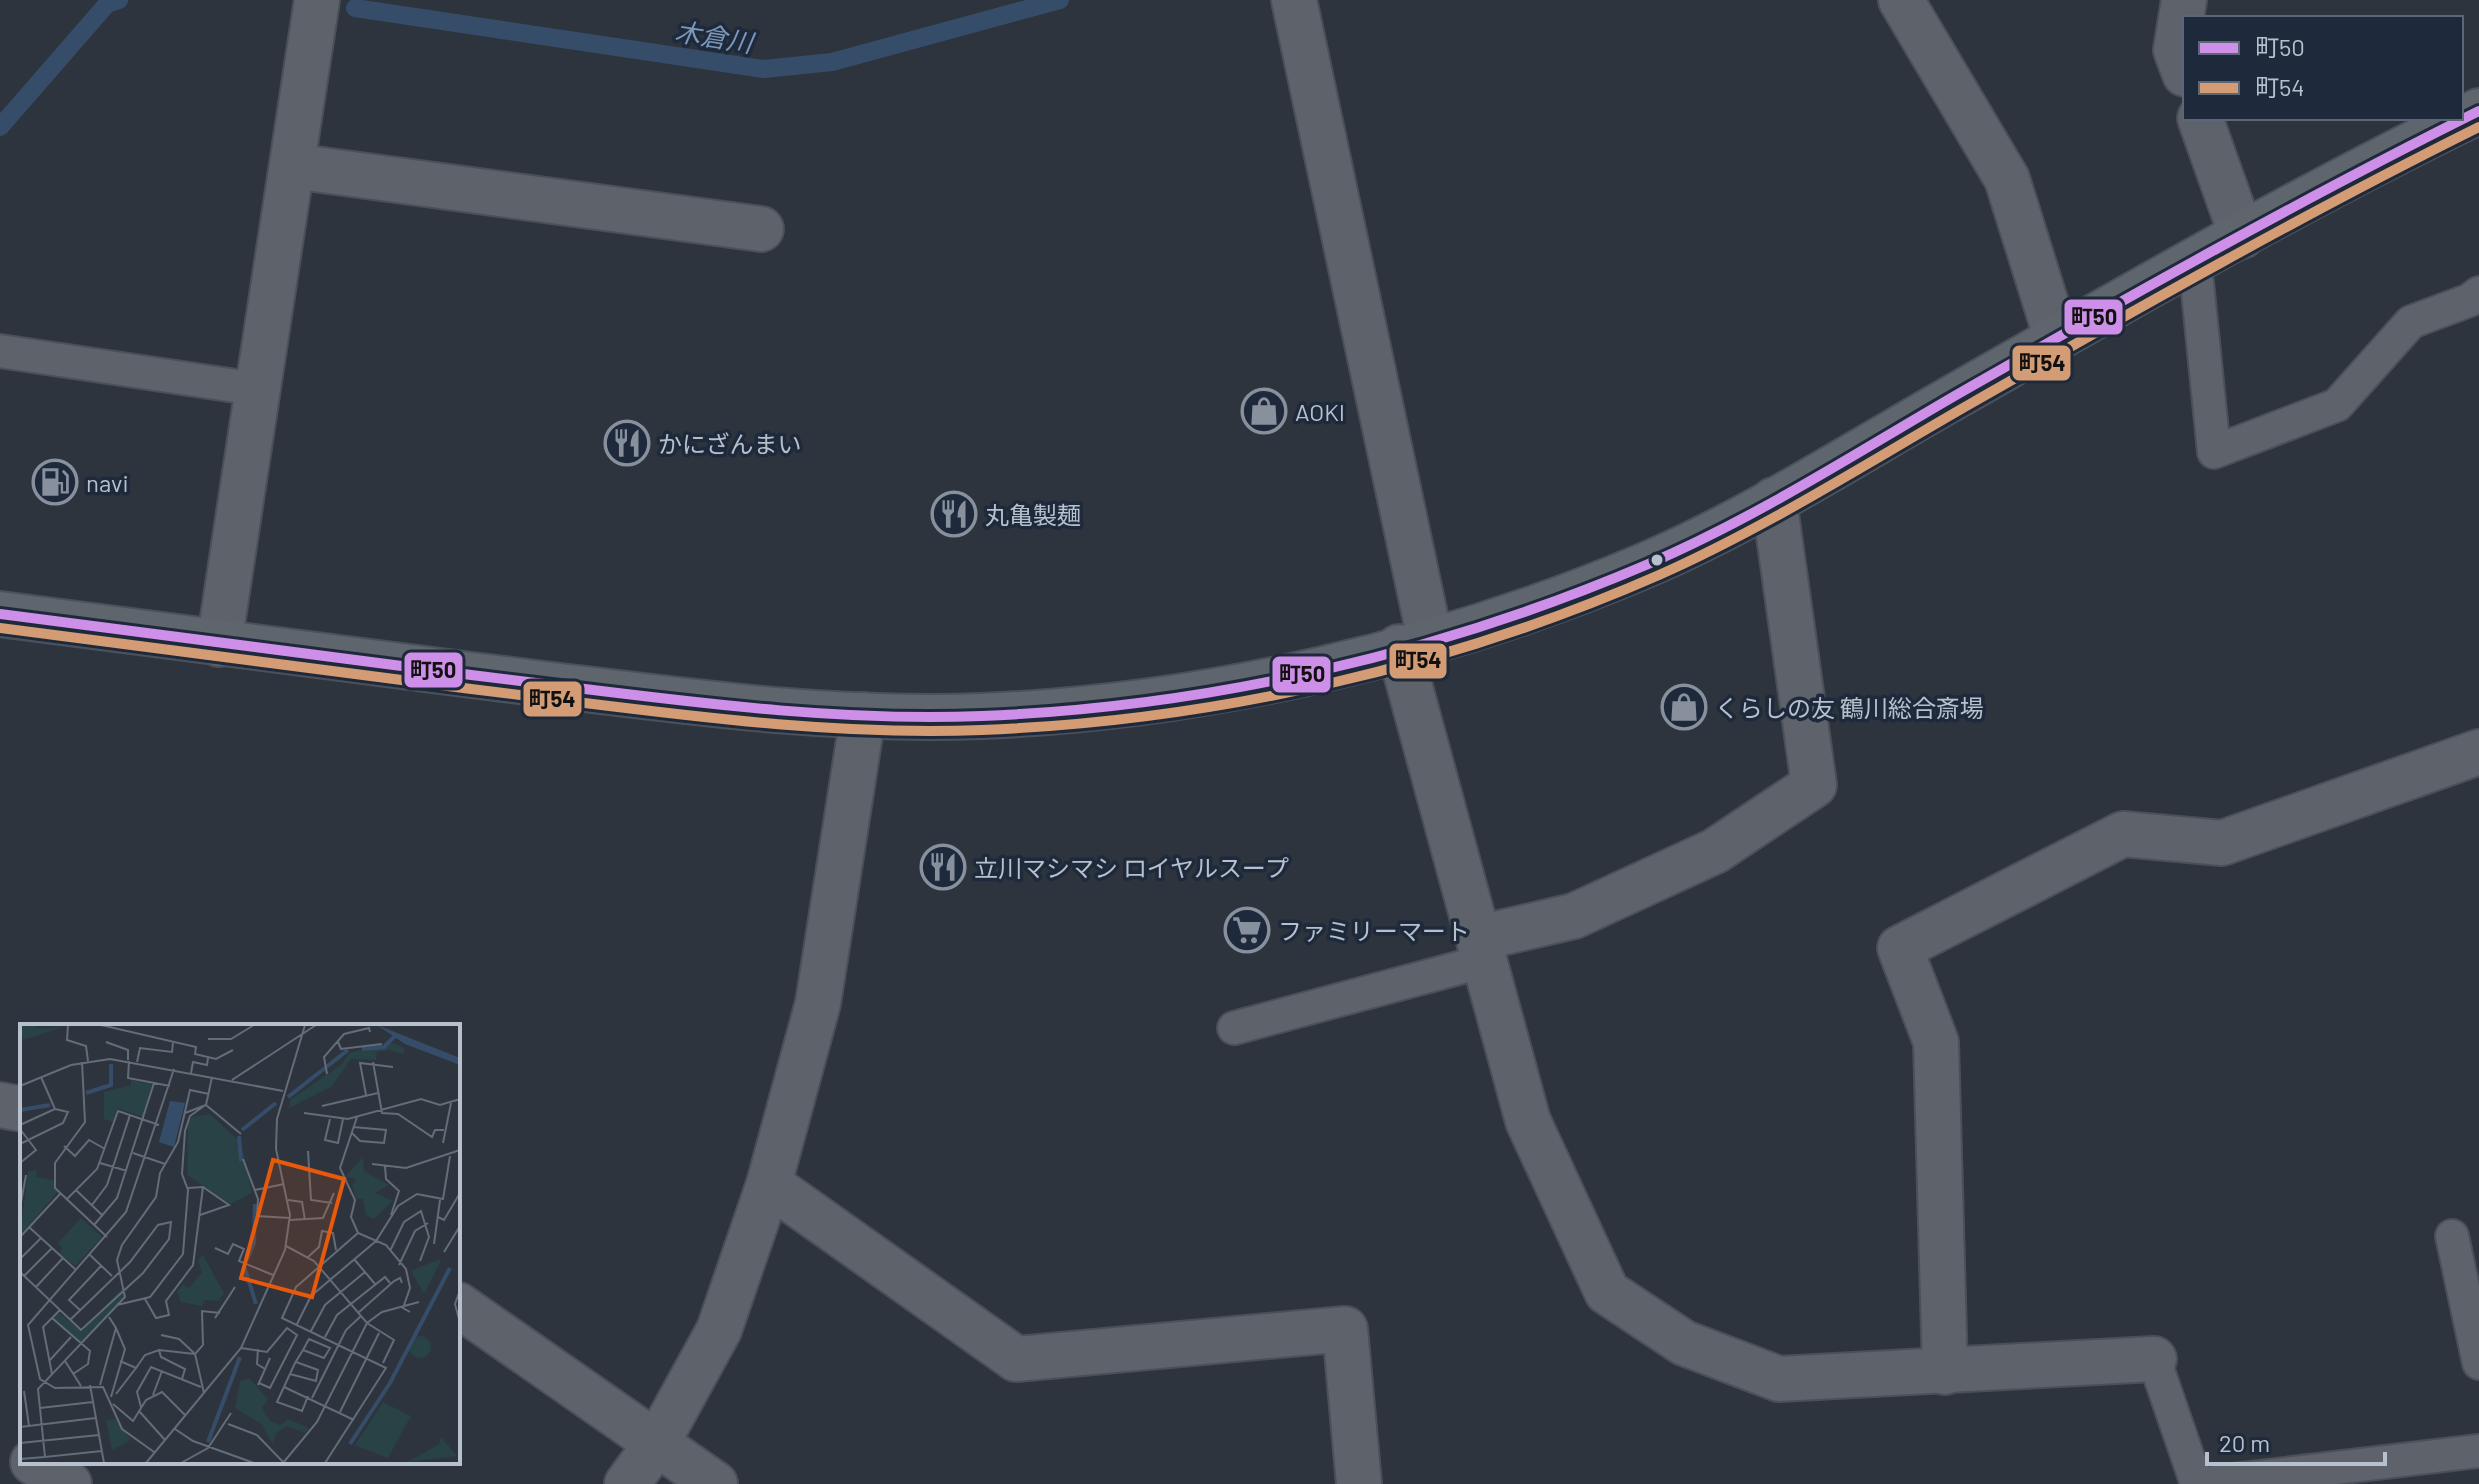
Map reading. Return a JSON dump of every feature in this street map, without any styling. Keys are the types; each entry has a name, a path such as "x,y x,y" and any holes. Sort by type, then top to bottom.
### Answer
{"main road":[{"path":"0,614 730,706 863,715 978,716 1160,699 1277,679 1496,621 1649,564 1774,500 2242,236 2462,120"}],"street":[{"path":"219,644 317,0"},
{"path":"1294,0 1414,643 1482,950 1528,1121 1607,1292 1684,1343 1779,1379 2154,1359"},
{"path":"1901,0 2007,179 2057,339"},
{"path":"2183,69 2176,50 2184,0"},
{"path":"2201,120 2242,236"},
{"path":"292,166 761,229"},
{"path":"1482,950 1574,916 1715,851 1814,785 1774,500"},
{"path":"627,1484 657,1443 719,1330 769,1184 818,1003 863,715"},
{"path":"1945,1372 1936,1042 1900,948 2123,834 2222,843 2479,752"},
{"path":"0,1105 20,1109"},
{"path":"769,1184 1016,1359 1345,1329 1359,1484"},
{"path":"460,1306 715,1484"},
{"path":"0,1449 20,1456"},
{"path":"36,1464 69,1484"}],"lane":[{"path":"2195,262 2214,452 2337,405 2411,322 2470,300 2479,293"},
{"path":"0,351 256,389"},
{"path":"1234,1028 1482,950"},
{"path":"2452,1236 2479,1363"},
{"path":"2154,1359 2198,1484 2479,1451"}],"waterway":[{"name":"木倉川","path":"0,127 107,4 119,0"},
{"name":"木倉川","path":"355,8 764,69 832,62 1060,0"}],"transit line":[{"name":"町50","path":"2463,119 2479,111"},
{"name":"町50","path":"0,614 647,697 814,713 926,717 1067,711 1237,688 1404,650 1486,625 1567,597 1687,547 1805,484 2217,249 2462,120"},
{"name":"町54","path":"0,628 647,711 814,727 926,731 1068,725 1241,702 1412,663 1578,608 1659,575 1778,515 2223,262 2479,127"}],"place":[{"name":"AOKI","path":"1264,411"},
{"name":"かにざんまい","path":"627,443"},
{"name":"navi","path":"55,482"},
{"name":"丸亀製麺","path":"954,514"},
{"name":"くらしの友 鶴川総合斎場","path":"1684,707"},
{"name":"立川マシマシ ロイヤルスープ","path":"943,867"},
{"name":"ファミリーマート","path":"1247,930"}]}
